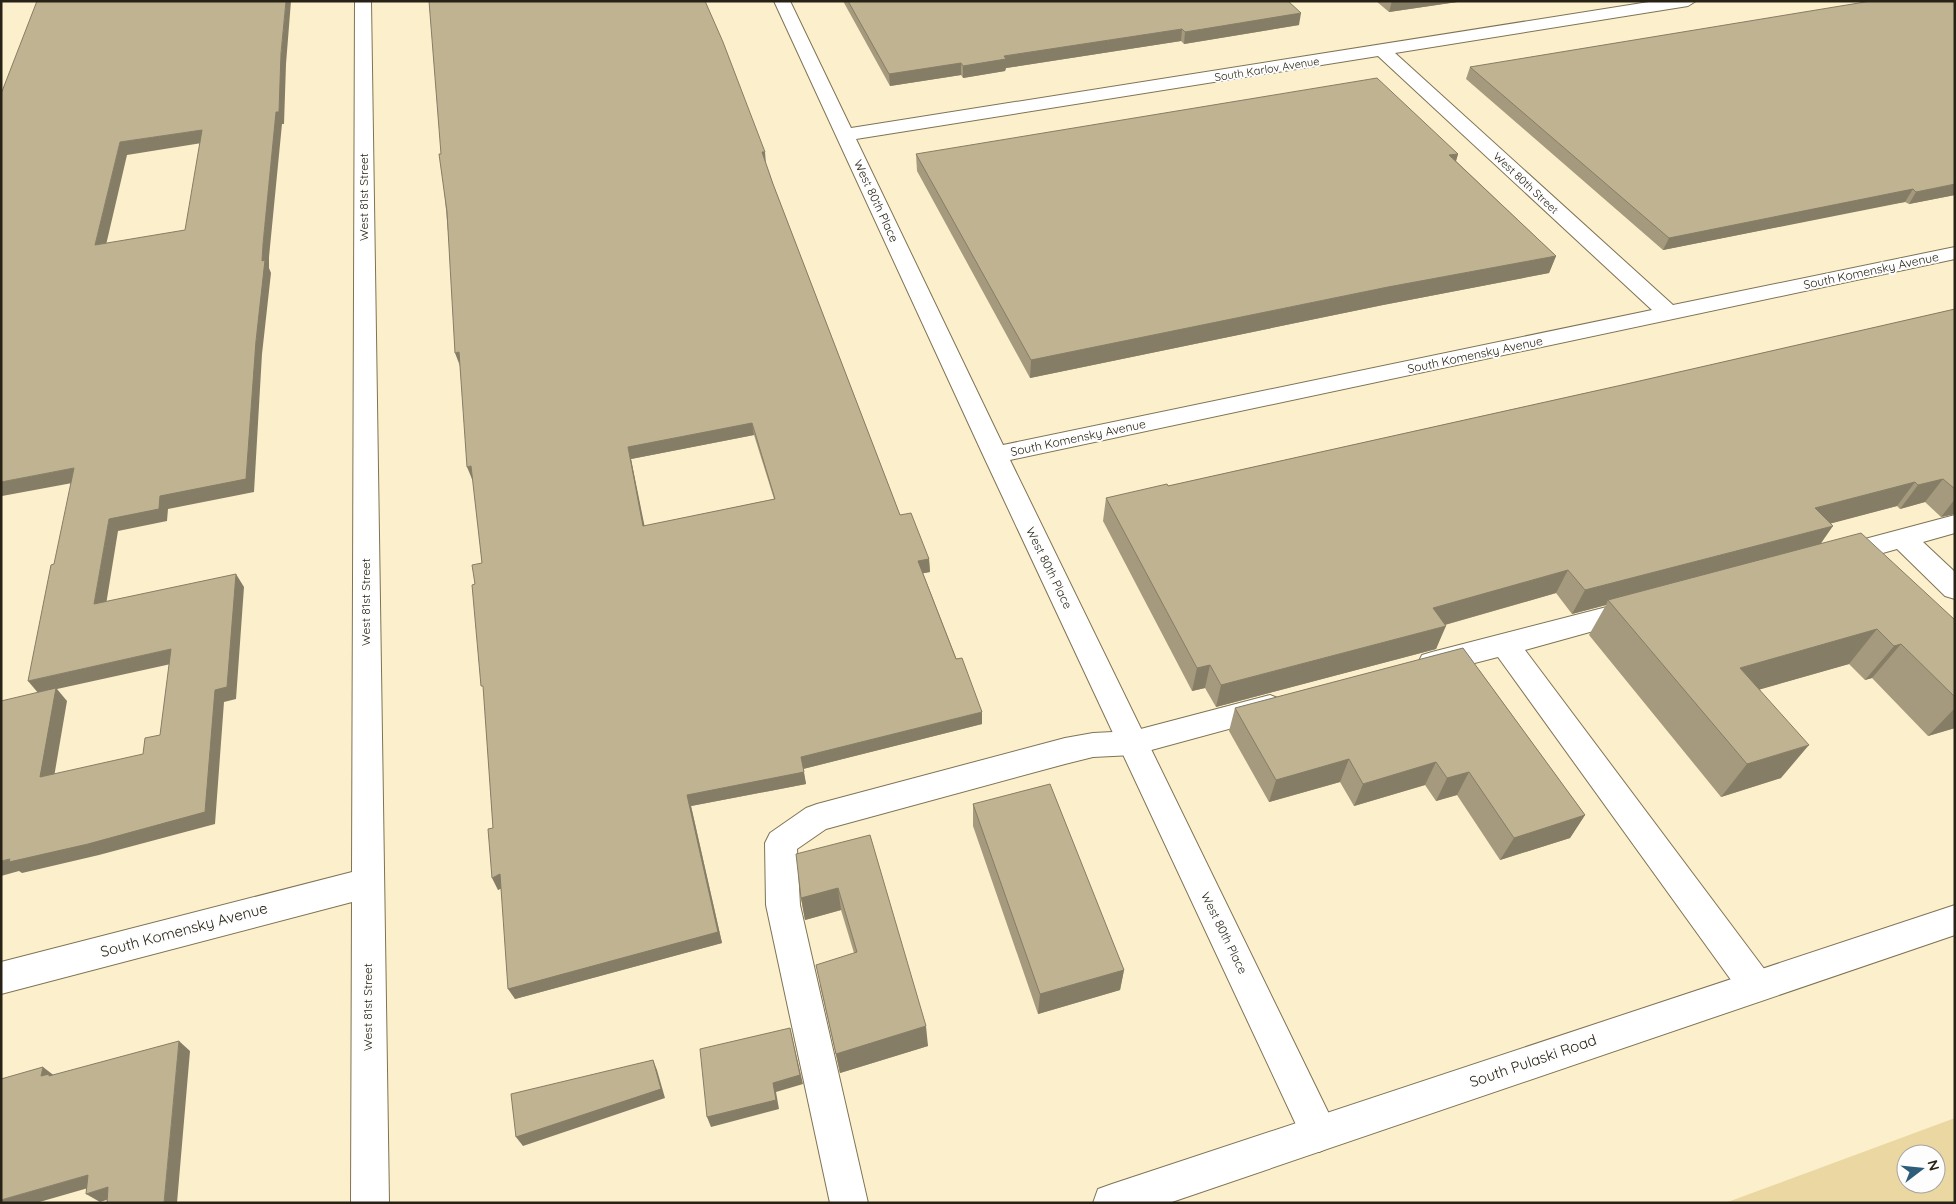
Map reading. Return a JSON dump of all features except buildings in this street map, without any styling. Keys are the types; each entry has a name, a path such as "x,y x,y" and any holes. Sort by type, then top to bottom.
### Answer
{"street":[{"name":"West 81st Street","path":"363,1 370,1203"},
{"name":"West 80th Place","path":"782,1 995,455 1319,1132"},
{"name":"South Karlov Avenue","path":"845,135 1688,1"},
{"name":"West 80th Street","path":"1383,51 1669,314"},
{"name":"South Komensky Avenue","path":"995,455 1955,253"},
{"path":"1817,561 1955,524"},
{"path":"1902,538 1955,589"},
{"path":"1410,669 1656,604"},
{"path":"1505,644 1756,986"},
{"path":"849,1203 783,905 782,843 817,818 1064,751 1093,745 1133,743 1296,700"},
{"name":"South Komensky Avenue","path":"1,978 368,883"},
{"name":"South Pulaski Road","path":"1112,1203 1955,920"}],"shaded area":[{"path":"1955,1118 1955,1203 1725,1203"}]}
